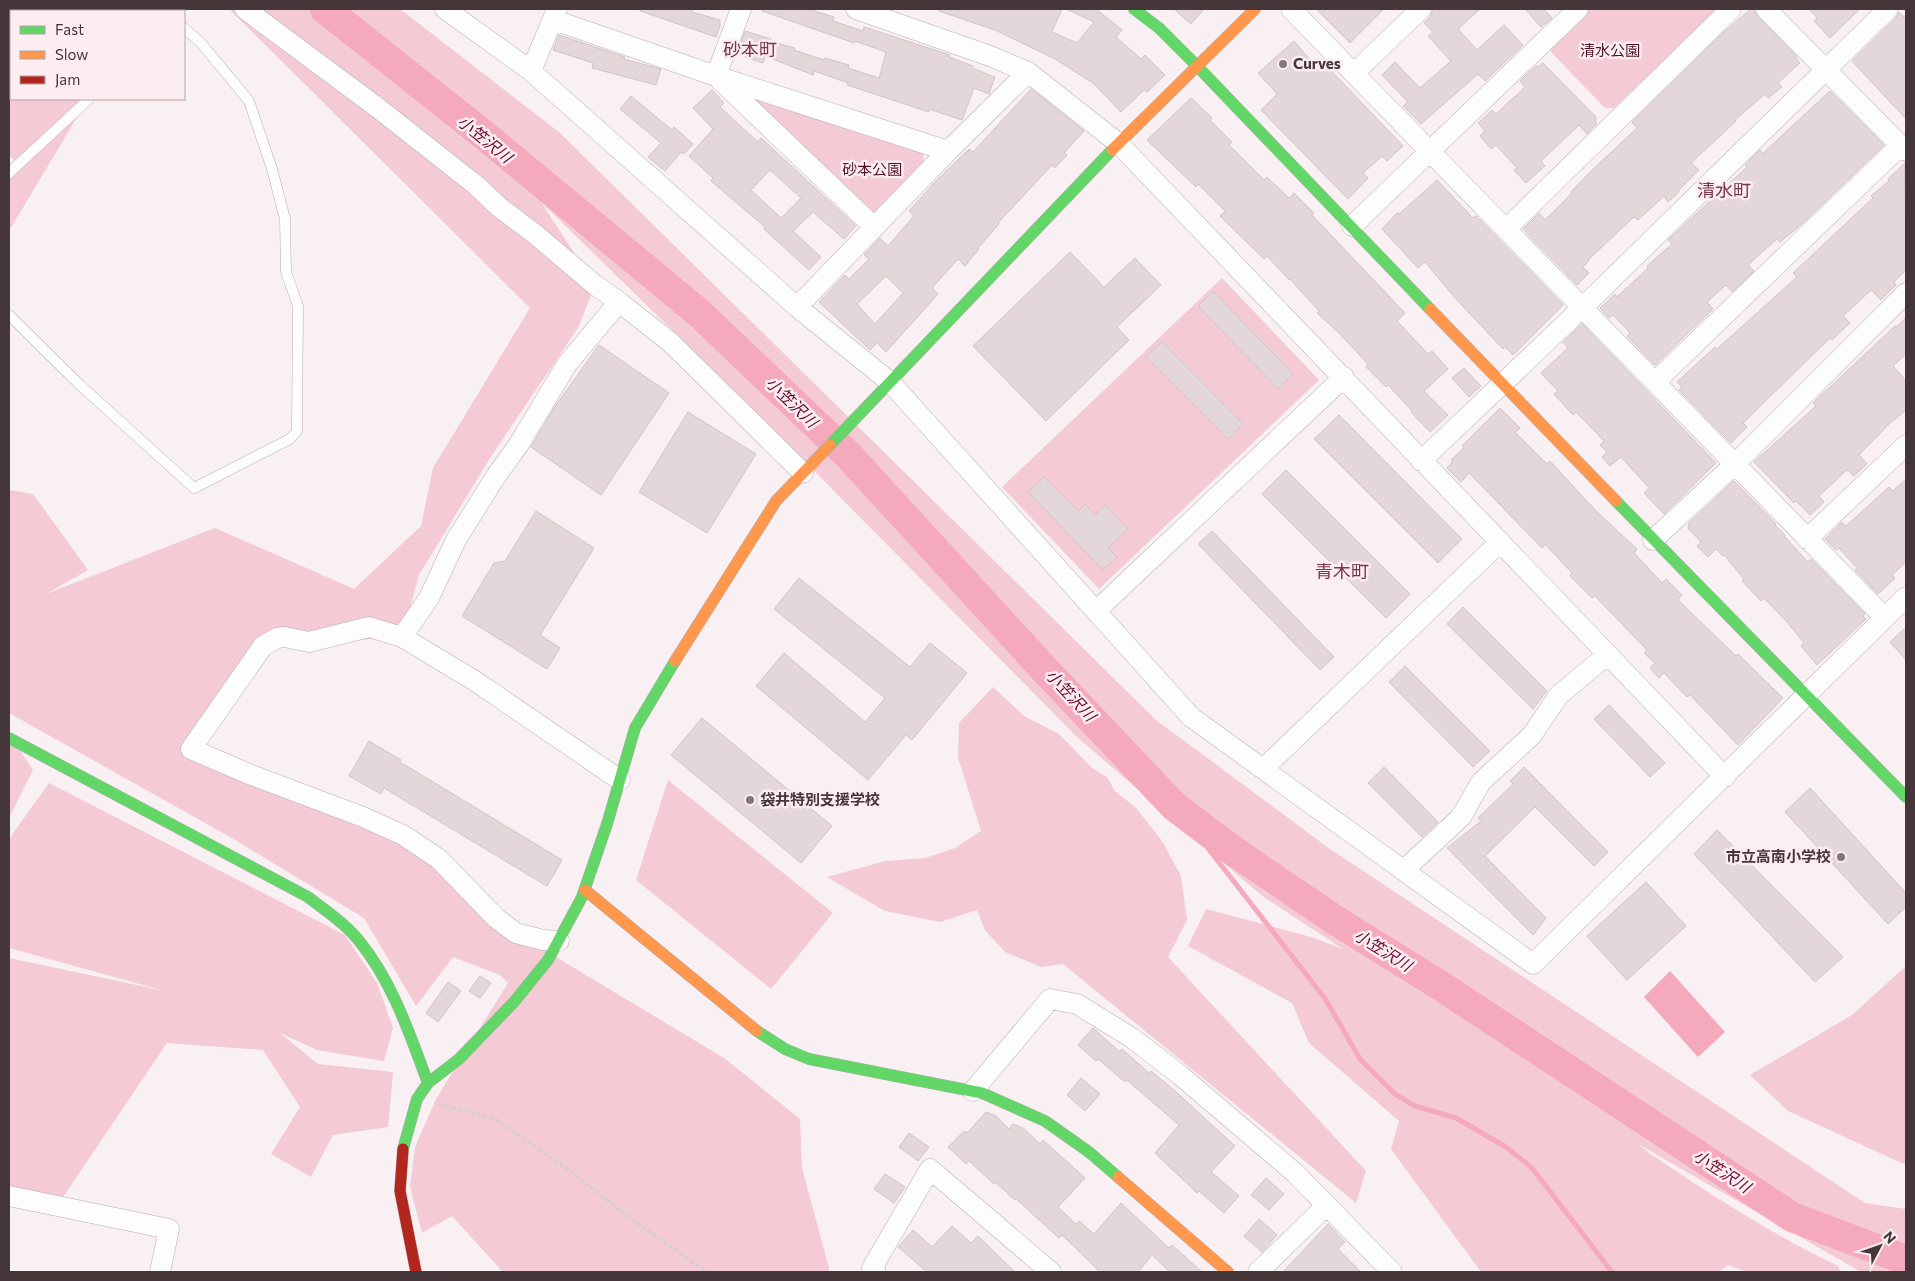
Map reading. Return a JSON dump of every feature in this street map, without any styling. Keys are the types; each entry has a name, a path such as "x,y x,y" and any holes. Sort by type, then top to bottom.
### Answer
{"street":[{"path":"245,9 378,108 477,186 580,273 670,342 803,473"},
{"path":"446,9 531,70 886,386 1096,611 1191,716 1533,964 1906,597"},
{"path":"716,76 741,9"},
{"path":"856,9 990,56 1028,72 1118,142 1725,777"},
{"path":"1134,9 1159,28 1197,66 1502,385 1906,797"},
{"path":"416,1272 400,1191 402,1152 417,1099 428,1083 459,1059 514,1002 548,960 585,890 635,728 655,692 756,531 776,501 1118,142 1255,9"},
{"path":"1291,9 1884,618"},
{"path":"1354,73 1421,9"},
{"path":"1352,226 1578,9"},
{"path":"1506,229 1731,9"},
{"path":"1655,382 1904,148 1766,9"},
{"path":"1421,460 1583,308 1888,9"},
{"path":"531,70 555,14 716,76 948,150"},
{"path":"797,307 948,150 1028,72"},
{"path":"716,76 874,227"},
{"path":"1653,540 1735,464 1906,293"},
{"path":"402,637 430,598 456,540 496,476 519,444 567,364 619,302"},
{"path":"1096,611 1344,377"},
{"path":"1807,539 1906,445"},
{"path":"1264,768 1499,542"},
{"path":"559,941 543,940 516,932 496,918 439,859 403,835 363,817 248,774 192,749 263,646 276,638 284,637 309,642 369,627 402,637 475,681 620,780"},
{"path":"1404,870 1461,817 1481,782 1532,735 1559,695 1608,655"},
{"path":"9,738 308,898 338,920 360,942 380,971 406,1026 428,1083"},
{"path":"585,890 764,1037 785,1049 809,1059 982,1093 1045,1121 1089,1152 1228,1272"},
{"path":"973,1091 1050,999 1077,1004 1132,1038 1180,1075 1295,1173 1392,1272"},
{"path":"876,1272 872,1268 930,1169 1051,1272"},
{"path":"9,1196 168,1229 160,1272"},
{"path":"1258,1272 1327,1205"}],"lane":[{"path":"9,314 80,385 194,488 290,439 297,431 298,306 286,272 285,219 272,169 249,101 201,43 185,29"},
{"path":"9,173 87,100"}],"path":[{"path":"417,1099 494,1118 707,1272"}],"green space":[{"path":"9,9 33,9 34,10 10,10 10,100 87,100 9,231 9,177 20,164 9,156"},
{"path":"229,9 400,9 560,133 1156,720 1330,849 1865,1203 1906,1209 1906,1272 1861,1272 1638,1144 1741,1213 1789,1241 1838,1266 1841,1272 1747,1272 1728,1265 1718,1272 1481,1272 1391,1149 1399,1121 1309,1043 1292,1003 1188,946 1206,909 1311,937 1343,949 1261,895 1078,738 756,412 541,202 595,285 578,328 492,455 419,575 402,637 263,646 192,749 411,841 516,933 724,1058 800,1119 802,1168 830,1272 503,1272 452,1216 422,1233 410,1187 415,1147 436,1099 508,983 500,975 453,957 416,1006 364,918 230,837 9,713 9,490 33,494 88,570 46,594 215,528 354,589 421,526 433,468 530,308"},
{"name":"清水公園","path":"1588,9 1718,9 1614,108 1605,108 1551,52 1552,43"},
{"name":"砂本公園","path":"755,95 923,151 924,166 874,216 748,101"},
{"path":"1222,278 1319,380 1099,589 1002,487"},
{"path":"993,687 1024,716 1059,734 1092,768 1108,778 1114,790 1136,808 1162,841 1181,876 1187,920 1168,957 1366,1171 1356,1203 1063,964 1041,967 1005,952 985,930 977,910 940,922 885,911 827,877 885,861 925,858 955,848 981,831 958,757 959,723"},
{"path":"9,734 33,770 9,818"},
{"path":"668,780 833,913 771,989 636,880"},
{"path":"49,783 345,935 377,983 393,1028 384,1061 317,1050 280,1033 318,1064 393,1072 388,1127 333,1135 311,1177 271,1154 300,1107 263,1050 167,1043 61,1200 9,1188 9,958 165,991 9,948 9,839"},
{"path":"1906,966 1906,1165 1788,1111 1750,1075 1852,1015"}],"shaded area":[{"path":"1670,971 1725,1032 1698,1057 1644,997"}],"building":[{"path":"640,9 693,9 692,12 720,20 720,26 716,37 640,11"},
{"path":"762,9 808,9 834,17 833,21 863,31 864,27 950,55 949,57 995,77 989,94 974,88 962,120 929,109 929,112 847,85 848,83 814,71 813,75 765,56 763,63 737,54 745,31 824,60 825,58 849,65 848,68 879,78 886,52 855,41 854,43 762,11"},
{"path":"939,9 1062,9 1052,32 1077,43 1094,22 1066,9 1096,9 1122,30 1116,37 1141,59 1145,55 1165,75 1147,92 1144,90 1121,112 1093,83 1055,59 995,30 939,11"},
{"path":"1174,9 1204,9 1191,24"},
{"path":"1316,9 1384,9 1350,43"},
{"path":"1433,9 1480,9 1458,29 1477,50 1504,25 1523,45 1485,81 1478,74 1421,124 1403,106 1408,102 1382,75 1395,62 1420,88 1451,61 1428,36 1433,32 1424,23 1430,17"},
{"path":"1525,9 1544,9 1552,18 1541,27"},
{"path":"1751,9 1797,57 1800,63 1778,83 1782,87 1768,98 1765,94 1691,163 1699,170 1679,192 1668,202 1664,196 1638,220 1634,217 1588,260 1583,267 1589,273 1577,285 1523,229 1539,213 1545,220 1590,172 1637,128 1632,122 1725,31"},
{"path":"1809,9 1860,9 1830,38 1814,21 1817,18"},
{"path":"1899,12 1906,19 1906,119 1852,61 1896,18"},
{"path":"559,35 625,57 624,59 661,69 656,85 592,68 593,63 553,50"},
{"path":"1294,41 1312,62 1314,60 1318,63 1321,60 1403,146 1387,161 1382,156 1363,173 1368,178 1348,199 1261,110 1277,94 1258,73"},
{"path":"1543,63 1596,117 1596,124 1587,134 1579,125 1541,161 1545,166 1526,183 1514,170 1517,168 1496,145 1491,149 1480,136 1485,131 1478,123 1492,110 1496,114 1525,87 1520,81 1536,66 1538,67"},
{"path":"1031,89 1084,131 1064,153 1067,155 1055,168 1052,165 998,223 965,266 958,259 932,288 938,294 886,352 877,343 870,350 819,302 845,275 849,279 869,259 864,255 880,238 888,246 914,216 909,211 935,182 969,149 968,152 970,149 973,152","holes":["886,276 903,293 875,324 857,304"]},
{"path":"712,90 724,103 720,107 758,142 761,138 856,226 844,239 813,212 793,231 821,257 809,270 764,229 765,227 711,181 713,178 689,156 713,129 693,108","holes":["770,170 801,198 781,218 751,190"]},
{"path":"1830,91 1884,145 1803,223 1780,242 1777,239 1748,265 1754,271 1732,292 1726,285 1707,302 1713,309 1655,365 1627,336 1630,333 1613,315 1609,318 1600,308 1615,294 1617,297 1648,268 1647,266 1672,244 1668,240 1747,167 1745,165 1760,150 1763,153"},
{"path":"631,96 672,130 674,127 693,144 684,154 681,152 665,171 648,157 661,143 620,109"},
{"path":"1191,98 1212,118 1210,120 1232,142 1229,145 1264,180 1267,177 1289,198 1294,193 1314,213 1312,215 1405,313 1397,321 1428,354 1432,351 1448,369 1424,391 1448,415 1430,432 1388,385 1386,387 1366,367 1368,364 1317,313 1319,311 1290,279 1267,256 1264,259 1220,216 1225,211 1198,184 1196,187 1147,140"},
{"path":"1905,163 1906,270 1894,282 1896,285 1881,300 1871,290 1843,316 1850,323 1832,340 1830,338 1743,423 1747,427 1731,443 1679,390 1682,387 1677,382 1715,347 1717,349 1797,277 1793,273 1873,198 1871,196 1889,181 1888,179"},
{"path":"1437,180 1473,218 1476,216 1563,305 1513,355 1505,347 1503,349 1456,299 1425,262 1418,268 1382,229 1397,213 1399,214"},
{"path":"1070,252 1104,287 1135,258 1161,285 1117,327 1129,340 1046,421 973,346"},
{"path":"1213,291 1293,374 1278,389 1198,306"},
{"path":"1906,318 1906,354 1893,366 1906,381 1906,410 1890,423 1859,455 1867,464 1854,476 1847,470 1819,496 1824,502 1810,515 1796,501 1794,503 1754,462 1816,406 1813,403 1895,326"},
{"path":"1582,324 1716,463 1664,514 1644,493 1649,488 1621,457 1610,466 1602,457 1607,452 1600,445 1604,441 1576,412 1573,415 1554,394 1558,391 1541,373 1568,348 1563,342"},
{"path":"1162,342 1243,424 1228,439 1146,357"},
{"path":"599,345 669,393 601,495 531,447 556,405"},
{"path":"1464,368 1481,386 1469,397 1452,378"},
{"path":"1500,408 1520,428 1515,432 1547,464 1550,461 1596,511 1637,549 1634,553 1662,583 1666,579 1682,595 1678,600 1783,698 1738,745 1690,695 1687,697 1664,673 1659,678 1650,668 1655,663 1644,653 1647,650 1595,596 1592,598 1570,576 1572,573 1545,544 1542,548 1469,473 1461,482 1447,468 1453,461 1451,460 1464,448 1462,446"},
{"path":"688,412 756,454 707,533 639,492"},
{"path":"1339,415 1462,539 1438,563 1314,439"},
{"path":"1286,470 1410,594 1386,618 1262,494"},
{"path":"1044,477 1078,511 1085,504 1095,515 1105,505 1128,529 1108,548 1117,557 1103,570 1028,492"},
{"path":"1906,479 1906,562 1892,575 1895,578 1878,594 1855,570 1857,568 1839,548 1836,550 1825,539 1842,522 1846,526 1889,487 1893,491"},
{"path":"1734,481 1776,524 1784,536 1808,562 1811,559 1865,614 1863,616 1866,619 1817,665 1801,646 1804,643 1787,622 1764,598 1761,601 1742,581 1744,579 1724,555 1716,549 1708,557 1697,546 1701,542 1688,528 1688,524"},
{"path":"536,511 594,548 540,635 560,648 547,669 462,616 494,563 505,561"},
{"path":"1212,531 1334,657 1320,670 1198,544"},
{"path":"799,578 910,667 930,643 967,673 912,740 906,735 868,780 756,686 784,653 865,722 885,698 774,609"},
{"path":"1463,607 1547,691 1533,709 1447,624"},
{"path":"1906,627 1906,660 1890,642"},
{"path":"1405,666 1490,751 1473,767 1389,682"},
{"path":"1609,705 1665,763 1650,777 1594,719"},
{"path":"702,718 832,826 801,863 671,755"},
{"path":"369,741 401,760 400,762 562,860 547,886 384,788 381,794 349,776"},
{"path":"1384,767 1438,822 1422,837 1368,783"},
{"path":"1524,767 1608,852 1594,866 1535,807 1485,856 1546,918 1533,935 1447,848 1481,821 1478,818 1513,784 1510,781"},
{"path":"1810,788 1906,893 1906,907 1888,924 1785,812"},
{"path":"1717,830 1843,957 1815,982 1694,854"},
{"path":"1646,882 1686,926 1627,980 1587,936"},
{"path":"480,976 491,983 480,998 469,991"},
{"path":"448,982 461,991 438,1022 426,1013"},
{"path":"1093,1028 1120,1052 1122,1049 1149,1073 1151,1071 1174,1090 1235,1146 1211,1172 1239,1196 1224,1213 1199,1191 1197,1193 1155,1153 1179,1125 1127,1080 1125,1082 1078,1045"},
{"path":"1081,1078 1100,1094 1085,1111 1067,1095"},
{"path":"986,1112 996,1116 1009,1129 1013,1124 1023,1128 1040,1144 1043,1140 1085,1178 1058,1207 1076,1224 1079,1221 1094,1234 1121,1203 1169,1248 1172,1245 1202,1272 1170,1272 1152,1255 1138,1272 1100,1272 1062,1235 1059,1238 1016,1199 995,1182 994,1184 969,1161 966,1164 948,1147 964,1131 967,1133"},
{"path":"909,1133 929,1147 918,1161 899,1147"},
{"path":"885,1174 905,1187 894,1203 874,1189"},
{"path":"1266,1178 1284,1194 1269,1210 1251,1195"},
{"path":"1259,1219 1277,1235 1262,1252 1244,1236"},
{"path":"1328,1224 1345,1242 1338,1249 1361,1272 1283,1272"},
{"path":"952,1226 971,1243 978,1236 1015,1272 927,1272 898,1247 913,1230 932,1247"}],"waterway":[{"name":"小笠沢川","path":"325,9 484,135 699,313 849,456 1044,669 1174,806 1232,850 1335,920 1441,986 1792,1217 1906,1260"},
{"path":"1176,807 1326,1000 1360,1059 1395,1094 1415,1106 1456,1118 1506,1147 1532,1168 1612,1272"}],"traffic: fast":[{"path":"1134,9 1159,28 1197,66 1430,309"},
{"path":"830,445 1112,150"},
{"path":"1616,501 1906,797"},
{"path":"428,1083 459,1059 514,1002 548,960 582,897 607,824 635,728 675,661"},
{"path":"9,738 308,897 336,918 354,935 372,958 391,992 400,1010 428,1083 417,1099 403,1149"},
{"path":"757,1031 785,1049 809,1059 982,1093 1045,1121 1089,1152 1118,1177"}],"traffic: slow":[{"path":"1112,150 1255,9"},
{"path":"1430,309 1616,501"},
{"path":"675,661 776,501 830,445"},
{"path":"585,890 757,1031"},
{"path":"1118,1177 1228,1272"}],"traffic: jam":[{"path":"403,1149 400,1191 416,1272"}],"place":[{"name":"Curves","path":"1283,64"},
{"name":"袋井特別支援学校","path":"750,800"},
{"name":"市立高南小学校","path":"1841,857"}],"district":[{"name":"砂本町","path":"750,50"},
{"name":"清水町","path":"1724,191"},
{"name":"青木町","path":"1342,572"}]}
